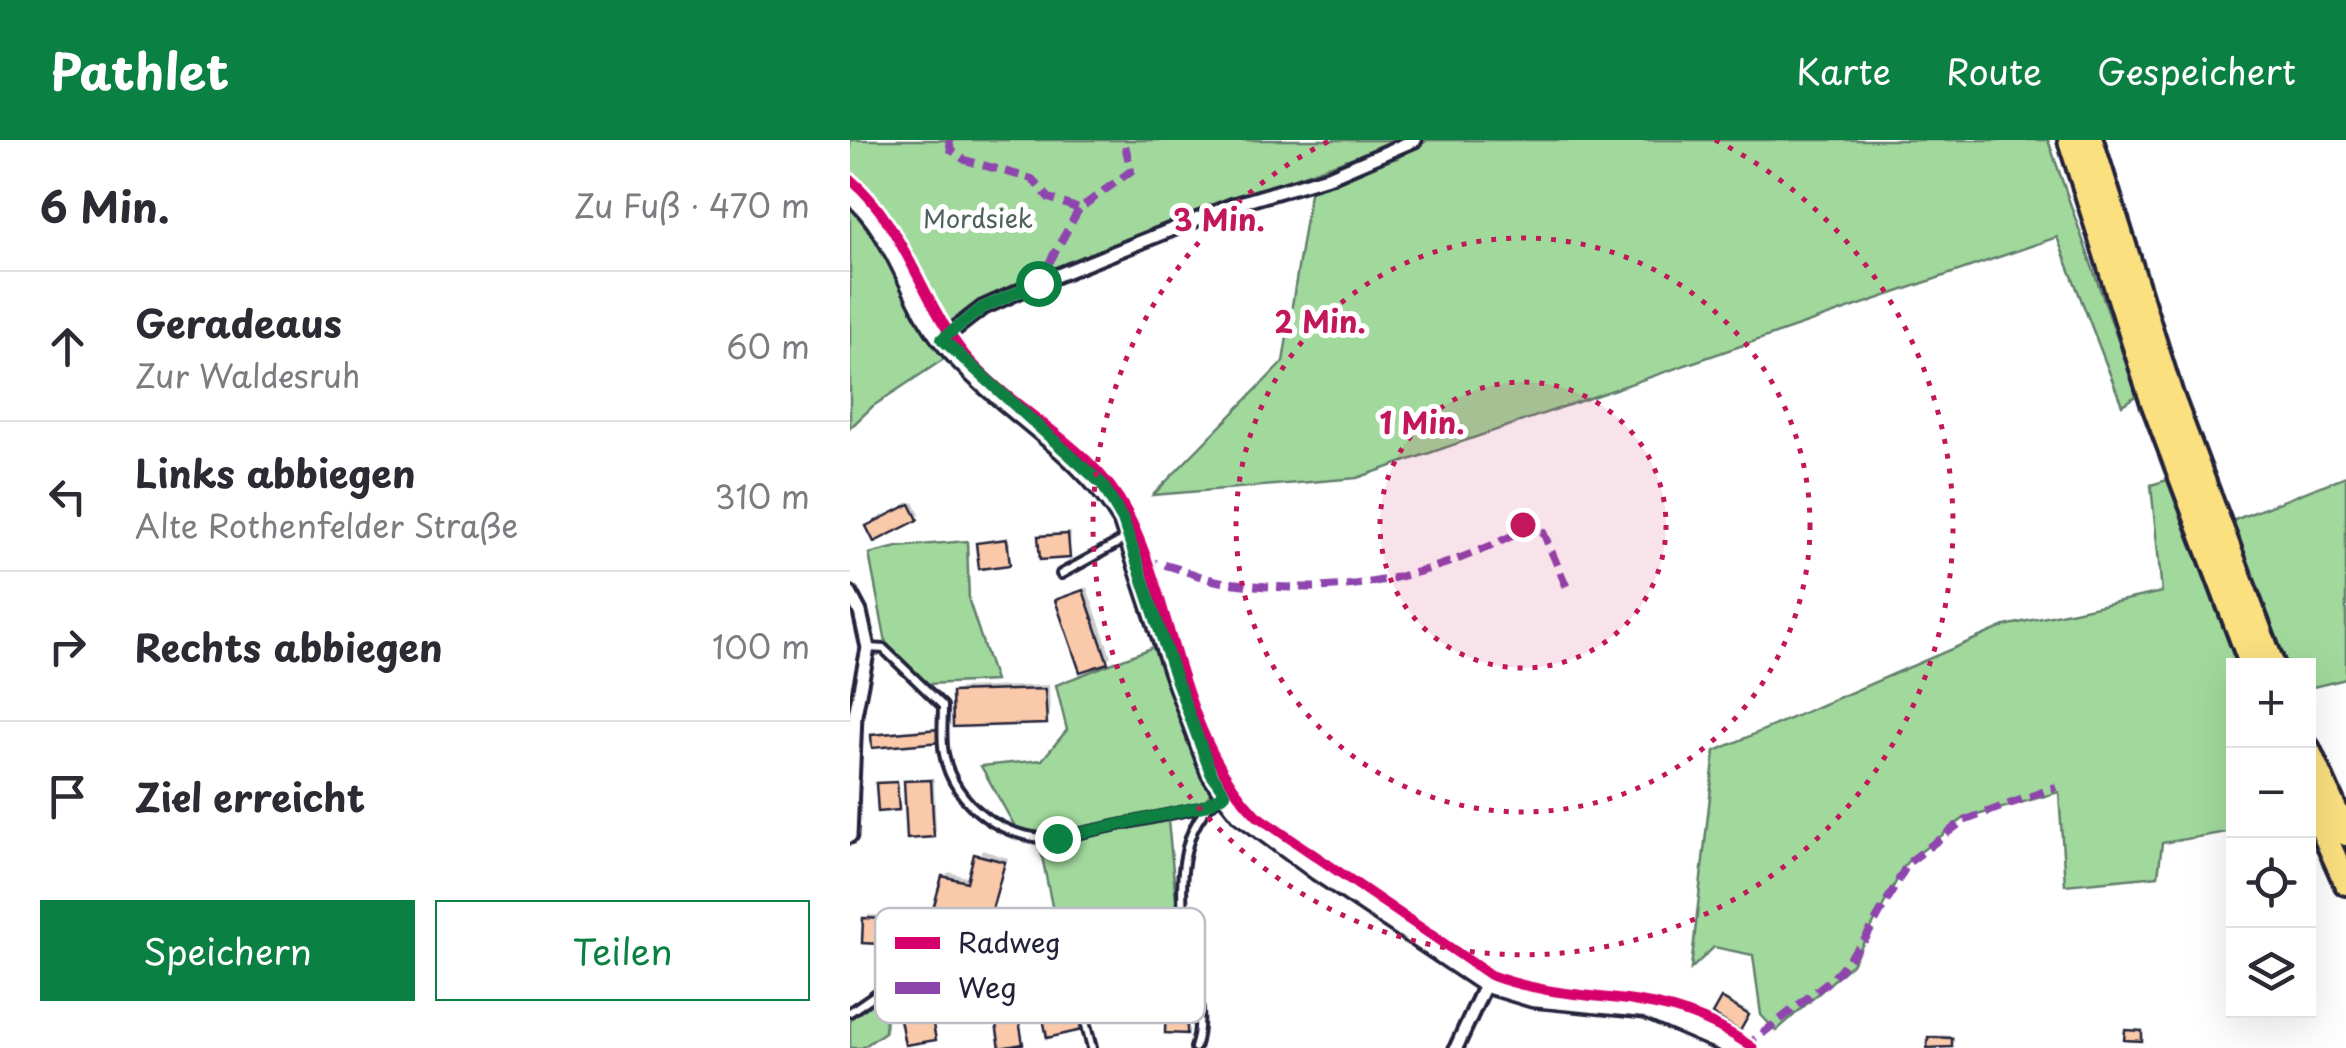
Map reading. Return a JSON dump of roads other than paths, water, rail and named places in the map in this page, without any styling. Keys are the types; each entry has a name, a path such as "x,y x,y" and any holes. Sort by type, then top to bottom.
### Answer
{"highway":[{"path":"2070,140 2152,400 2249,658"},
{"path":"2091,140 2171,395 2270,658"},
{"path":"2316,768 2346,834"},
{"path":"2316,816 2346,883"}],"street":[{"path":"942,339 982,308 1038,283 1233,205 1330,176 1415,140"},
{"path":"850,193 874,218 942,339 1102,484 1128,537 1206,758 1241,814 1486,983 1532,997 1645,1008 1738,1048"},
{"path":"850,593 860,612 868,648 855,715 850,836"},
{"path":"1456,1048 1486,983"}],"lane":[{"path":"1061,574 1128,537"},
{"path":"868,648 884,650 943,706 944,754 956,787 973,809 1000,825 1049,839 1204,806 1225,794"},
{"path":"1186,908 1186,846 1204,806"},
{"path":"850,1012 875,995"},
{"path":"1085,1023 1092,1048"},
{"path":"1195,1048 1198,1023"}],"park label":[{"name":"Mordsiek","path":"978,218"}]}
